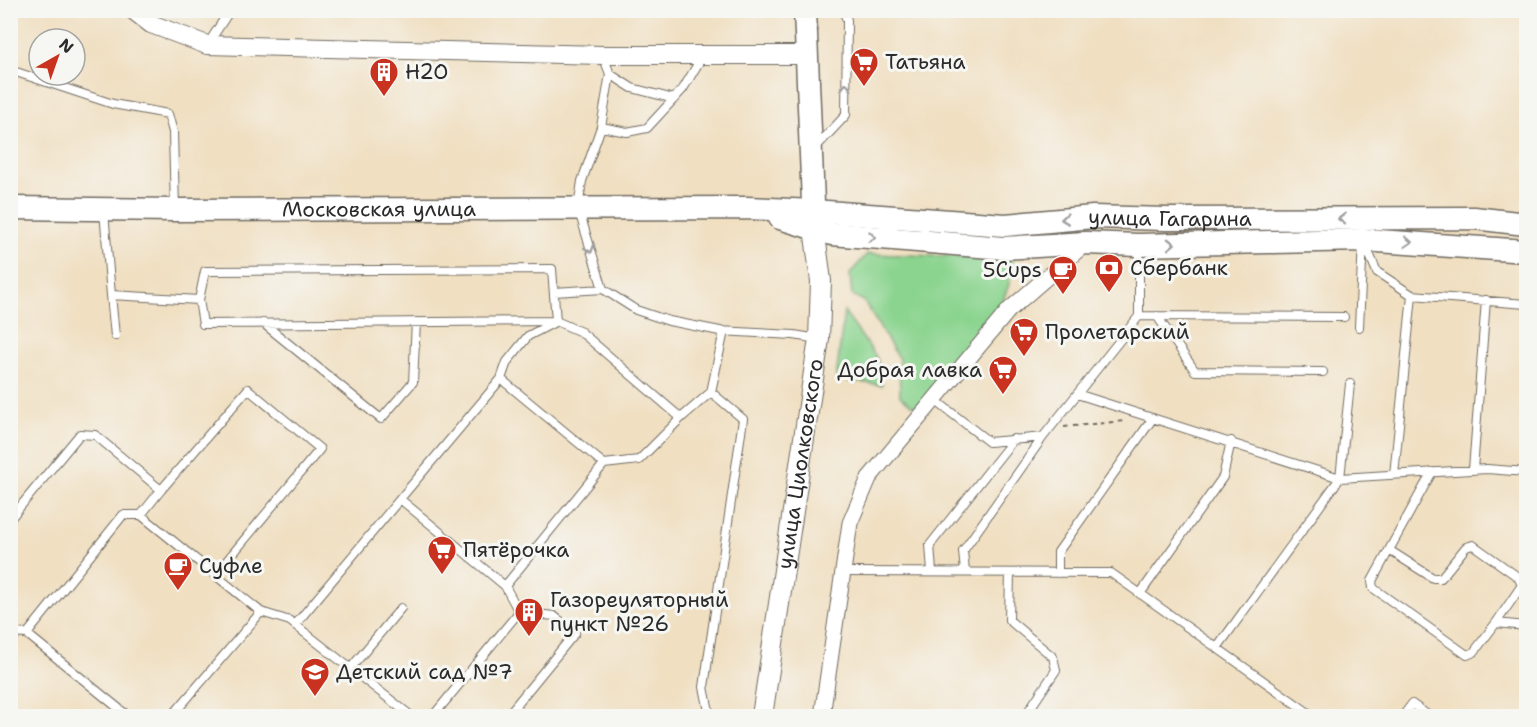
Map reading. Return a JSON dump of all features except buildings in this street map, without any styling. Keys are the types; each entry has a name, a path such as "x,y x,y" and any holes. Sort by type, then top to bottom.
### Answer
{"main road":[{"path":"805,10 814,220"},
{"name":"Московская улица","path":"10,208 175,210 747,208 814,220"},
{"name":"улица Гагарина","path":"814,220 1005,225 1093,217 1166,219 1474,218 1527,224"},
{"name":"улица Гагарина","path":"814,220 832,234 1003,248 1086,243 1138,245 1363,240 1527,251"},
{"name":"улица Циолковского","path":"762,717 819,339 821,281 814,220"}],"street":[{"path":"133,10 151,24 207,45 602,55 808,54"},
{"path":"822,717 850,523 869,478 1010,310 1086,243"}],"lane":[{"path":"207,45 230,10"},
{"path":"811,153 846,115 847,20 843,10"},
{"path":"602,55 610,74 601,127 582,181 578,208 603,290"},
{"path":"601,127 627,132 647,128 674,99 703,56"},
{"path":"10,70 113,104 168,114 173,132 175,210"},
{"path":"610,74 632,88 674,99"},
{"path":"104,209 115,336"},
{"path":"1363,240 1377,272 1412,295 1527,304"},
{"path":"1359,327 1363,240"},
{"path":"964,572 963,551 1043,437 1139,316 1140,252 1138,245"},
{"path":"556,321 552,269 205,271 199,300 203,324 556,321 581,332 681,418"},
{"path":"554,292 603,290 636,310 658,318 724,331 794,335 819,339"},
{"path":"111,295 199,300"},
{"path":"1394,475 1412,295"},
{"path":"1473,470 1486,300"},
{"path":"1139,316 1344,317"},
{"path":"1157,316 1195,371 1323,372"},
{"path":"295,625 501,379 507,362 528,336 556,321"},
{"path":"263,323 381,419 413,382 416,322"},
{"path":"505,586 604,464 639,460 711,392 724,331"},
{"path":"501,379 604,464"},
{"path":"1217,648 1340,477 1350,384"},
{"path":"141,514 248,389 320,449 215,575"},
{"path":"710,717 704,687 743,419 711,392"},
{"path":"1077,394 1340,477 1473,470 1527,472"},
{"path":"935,400 989,442 1043,437"},
{"path":"1058,573 1058,552 1153,418"},
{"path":"10,519 80,434 95,435 161,490"},
{"path":"932,572 930,545 1014,440"},
{"path":"1140,594 1222,477 1231,441"},
{"path":"1389,550 1433,578 1441,578 1466,547 1473,545 1518,577 1522,585 1474,652 1467,655 1373,588 1372,581 1389,550 1432,472"},
{"path":"400,500 505,586 519,612"},
{"path":"27,634 123,515 141,514 261,612 290,621 411,717"},
{"path":"844,572 1111,573 1313,717"},
{"path":"1010,573 1009,620 1053,657 1056,670 1025,717"},
{"path":"351,669 401,608"},
{"path":"172,717 261,612"},
{"path":"433,717 519,612"},
{"path":"507,717 575,633 554,616 519,612"},
{"path":"1496,623 1527,626"},
{"path":"10,633 27,634 128,717"},
{"path":"1403,717 1412,704 1429,717"}],"path":[{"path":"1049,429 1153,418"}],"green space":[{"path":"867,254 1013,258 1009,284 1001,306 924,404 913,406 900,396 899,359 864,301 852,295 850,274"},
{"path":"844,312 877,358 882,385 836,379"}],"place":[{"name":"Татьяна","path":"864,88"},
{"name":"Н2О","path":"384,98"},
{"name":"Сбербанк","path":"1109,294"},
{"name":"5Cups","path":"1063,296"},
{"name":"Пролетарский","path":"1024,358"},
{"name":"Добрая лавка","path":"1003,396"},
{"name":"Пятёрочка","path":"442,576"},
{"name":"Суфле","path":"178,592"},
{"name":"Газореуляторный пункт №26","path":"529,638"},
{"name":"Детский сад №7","path":"315,698"}]}
